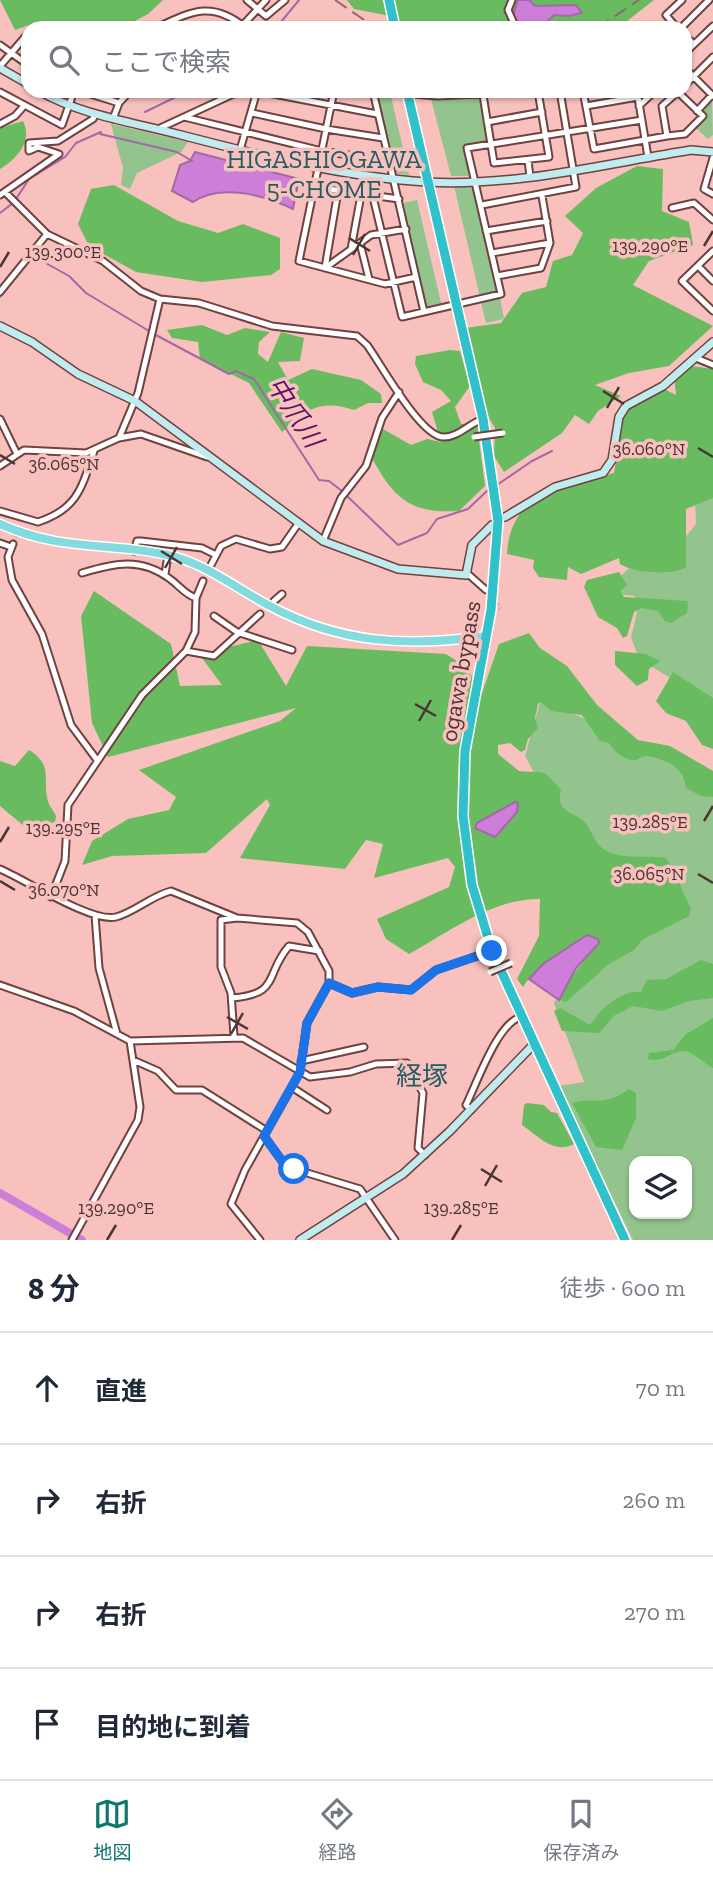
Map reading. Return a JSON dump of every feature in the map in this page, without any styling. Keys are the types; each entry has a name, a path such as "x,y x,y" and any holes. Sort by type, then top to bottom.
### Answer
{"highway":[{"path":"390,0 394,21"},
{"name":"ogawa bypass","path":"409,98 482,419 498,521 495,586 467,730 463,803 472,885 492,951 533,1045"},
{"path":"533,1045 625,1240"}],"main road":[{"path":"0,524 47,541 167,555 198,565 302,621 341,634 415,644 486,636"}],"street":[{"path":"247,0 266,16 285,0"},
{"path":"248,21 266,0"},
{"path":"512,0 508,10 513,21"},
{"path":"672,21 666,15 681,0"},
{"path":"686,21 709,0"},
{"path":"169,21 198,6 218,10 234,21"},
{"path":"694,44 713,26"},
{"path":"21,42 0,67 21,80"},
{"path":"0,45 21,60"},
{"path":"697,111 711,92 694,76 713,57"},
{"path":"1,94 62,125 71,98"},
{"path":"54,98 114,120 317,169 429,182 530,177 691,150 713,152"},
{"path":"107,98 119,103"},
{"path":"114,120 119,103 124,98"},
{"path":"158,129 225,98"},
{"path":"240,149 256,98"},
{"path":"290,98 377,114"},
{"path":"332,98 299,261 369,279 393,282 416,277"},
{"path":"374,98 424,312"},
{"path":"483,98 494,163 549,158 539,98"},
{"path":"482,205 576,187 562,98"},
{"path":"584,98 594,149 685,134 703,117 685,98"},
{"path":"586,106 620,98"},
{"path":"638,98 648,157"},
{"path":"639,106 648,98"},
{"path":"667,136 662,106 671,98"},
{"path":"0,124 15,116 23,107"},
{"path":"487,122 542,112"},
{"path":"251,113 326,130 383,138"},
{"path":"95,114 93,119 58,141 29,143 29,150 38,147 59,154 2,193 47,234 103,261 141,291 160,299 199,303 272,326 357,336 374,354 398,392 431,433 450,437 470,423 482,419"},
{"path":"184,117 322,151 388,161"},
{"path":"373,197 402,317 501,294 467,148 642,120"},
{"path":"713,158 712,170 704,189 713,194"},
{"path":"528,160 530,177"},
{"path":"314,187 399,199"},
{"path":"325,268 338,191"},
{"path":"351,249 361,195"},
{"path":"497,276 541,268 550,243 542,195"},
{"path":"672,208 694,203 713,220"},
{"path":"486,231 547,221"},
{"path":"325,268 371,235 406,229"},
{"path":"0,292 47,234"},
{"path":"360,243 369,279"},
{"path":"492,253 550,243"},
{"path":"713,251 682,281 713,311"},
{"path":"698,266 713,281"},
{"path":"119,438 135,401 160,299"},
{"path":"0,326 32,342 78,374 135,401 323,541 398,569 468,574 486,590"},
{"path":"505,517 555,487 603,473 612,460 622,412 626,406 663,386 713,342"},
{"path":"696,358 713,365"},
{"path":"323,541 341,498 366,466 382,418 398,392"},
{"path":"0,419 16,452"},
{"path":"474,438 503,433"},
{"path":"0,466 16,452 29,450 78,454 94,451 119,438 141,434 180,450 215,458"},
{"path":"0,511 20,523 38,522 69,506 80,494 94,451"},
{"path":"211,565 221,546 236,539 277,549 287,542 298,524"},
{"path":"468,574 472,545 492,525"},
{"path":"134,551 137,541 141,541 202,548 216,555"},
{"path":"0,543 12,546 8,557 12,580 41,634 71,725 97,760"},
{"path":"164,575 167,555"},
{"path":"82,573 121,562 149,565 186,595 196,598"},
{"path":"51,897 65,862 68,805 142,695 186,651 197,623 196,598 203,581"},
{"path":"274,601 282,594"},
{"path":"186,651 214,656 260,614"},
{"path":"214,616 239,632 292,650"},
{"path":"0,869 51,897 95,915 116,917 171,891 237,918"},
{"path":"95,915 99,968 117,1034"},
{"path":"234,1036 232,998 221,967 221,920 237,918 297,923 308,932 327,966 329,983 307,1023 300,1072 293,1088 245,1170 231,1204 260,1240"},
{"path":"232,998 257,995 267,988 274,978 277,962 289,946 318,951"},
{"path":"329,983 352,993 378,987 411,990 436,970 492,951"},
{"path":"490,972 511,963"},
{"path":"0,985 74,1011 131,1041 154,1042 234,1036 251,1042 300,1072 318,1078 376,1064 407,1063 424,1093 418,1148 425,1155"},
{"path":"471,1110 466,1105 491,1052 511,1020 521,1017"},
{"path":"72,1240 138,1120 139,1107 131,1041"},
{"path":"300,1240 366,1199 425,1155 533,1045"},
{"path":"301,1061 364,1047"},
{"path":"133,1060 158,1071 176,1090 202,1090 266,1133 282,1161 294,1169 360,1189 394,1240"},
{"path":"293,1088 327,1110"}],"green space":[{"path":"0,0 163,0 148,14 135,21 21,21 21,28 15,30"},
{"path":"347,0 654,0 627,21 394,21 385,15 354,9"},
{"path":"378,98 391,98 409,175 393,173"},
{"path":"712,98 713,135 708,139 695,127 705,117 699,111"},
{"path":"431,99 481,99 488,143 465,147 471,176 451,176"},
{"path":"23,121 26,136 22,149 0,169 0,128"},
{"path":"111,124 188,142 181,152 137,173 130,189 121,185 123,168"},
{"path":"637,166 663,169 662,211 689,222 693,245 649,261 633,285 713,326 669,366 629,373 595,385 621,396 598,411 589,424 575,415 562,433 504,472 494,456 495,428 483,408 465,328 501,323 522,293 546,287 553,261 572,255 583,233 565,216 596,188"},
{"path":"114,185 178,221 218,233 243,224 280,238 280,269 271,275 202,282 136,272 89,246 78,224 91,189"},
{"path":"474,185 499,291 480,297 454,186"},
{"path":"417,200 442,307 428,310 425,308 403,203"},
{"path":"500,298 504,319 486,323 481,302"},
{"path":"202,325 227,335 245,328 270,332 259,342 258,354 268,362 281,332 304,338 300,361 278,362 288,380 312,369 361,380 381,394 382,403 368,403 354,410 332,406 315,408 299,417 282,432 249,383 200,359 198,342 172,338 167,330"},
{"path":"450,350 460,351 470,386 455,407 461,424 477,424 485,486 459,511 428,510 397,494 372,458 383,429 411,445 427,439 441,442 432,412 451,401 441,390 423,382 415,364 416,356"},
{"path":"691,366 713,369 713,498 686,509 686,567 672,572 643,571 620,564 619,558 581,574 568,567 567,580 539,577 533,568 534,560 507,554 510,533 529,504 559,488 614,473 624,409 662,388 676,395 674,376"},
{"path":"713,486 713,704 639,659 631,637 637,613 635,596 617,594 620,577 646,551 671,555 696,524 695,499"},
{"path":"619,572 627,585 620,591 624,597 688,601 687,613 671,623 665,621 658,611 641,608 634,612 627,636 623,638 617,628 598,617 584,587 587,580"},
{"path":"94,591 171,644 180,686 222,685 199,654 258,640 286,686 307,646 446,654 466,667 482,693 499,644 529,633 540,648 567,666 597,705 638,740 670,746 713,771 713,797 701,796 686,788 682,775 673,765 647,756 636,760 625,758 609,743 600,741 582,715 551,711 541,702 538,704 535,718 538,728 528,739 525,750 521,752 510,743 498,745 498,754 519,771 542,773 549,777 561,790 561,804 564,808 583,820 606,851 624,856 666,858 691,909 689,916 642,940 634,950 609,964 566,1002 556,998 597,944 575,948 555,957 537,970 523,987 517,979 539,936 540,899 523,900 488,910 409,954 386,939 377,919 449,887 455,867 448,858 374,878 383,844 366,840 345,869 240,858 270,805 267,799 206,853 112,856 82,865 92,841 128,819 169,810 176,797 139,770 280,721 296,708 108,757 92,723 81,616"},
{"path":"615,651 646,654 660,661 649,669 648,680 637,686 615,665"},
{"path":"673,672 713,698 713,749 702,745 686,721 666,713 656,701"},
{"path":"541,699 713,777 713,1240 633,1240 558,1086 584,1082 554,1003 612,914 525,756"},
{"path":"29,750 42,762 46,773 49,805 56,816 55,822 30,831 0,806 0,761 15,766"},
{"path":"701,960 713,964 713,998 689,1001 662,1011 633,1006 615,1015 599,1033 562,1031 554,1011 560,1008 590,1025 619,997 641,992 647,980 666,979"},
{"path":"713,1018 713,1068 686,1051 658,1060 648,1059 649,1053 673,1050 686,1034"},
{"path":"629,1089 636,1093 636,1118 622,1150 596,1147 572,1103 606,1100"},
{"path":"524,1105 544,1105 551,1112 557,1113 574,1144 567,1147 553,1145 522,1125"}],"shaded area":[{"path":"518,0 529,0 535,6 576,5 582,13 554,15 548,21 512,19"},
{"path":"195,152 299,179 293,209 269,199 242,193 216,193 193,202 172,191 180,165 190,161"},
{"path":"515,802 518,803 517,812 495,837 475,828 477,823"},
{"path":"587,935 598,939 599,943 576,968 559,1000 529,979 543,964"}],"waterway":[{"path":"282,21 299,0"},
{"path":"145,112 174,98"},
{"path":"16,199 29,179 65,157 76,143 101,132"},
{"path":"100,134 177,152 192,161"},
{"path":"0,213 13,203"},
{"name":"中爪川","path":"0,297 33,256 69,276 86,293 149,331"},
{"name":"中爪川","path":"154,334 229,374 236,371 254,379 319,480 329,481 342,491"},
{"name":"中爪川","path":"497,485 552,451"},
{"name":"中爪川","path":"346,495 398,545 427,533 437,519 468,509 489,489"},
{"path":"0,1193 82,1240"}],"tunnel":[{"path":"13,544 19,526"},
{"path":"486,590 500,609"}],"railway":[{"path":"335,0 366,21"},
{"path":"608,21 639,0"}],"district":[{"name":"HIGASHIOGAWA 5-CHOME","path":"324,174"},
{"name":"経塚","path":"422,1076"}],"route":[{"path":"294,1169 282,1161 264,1136 300,1072 307,1023 329,983 356,994 378,987 406,991 416,988 436,970 492,951"}]}
